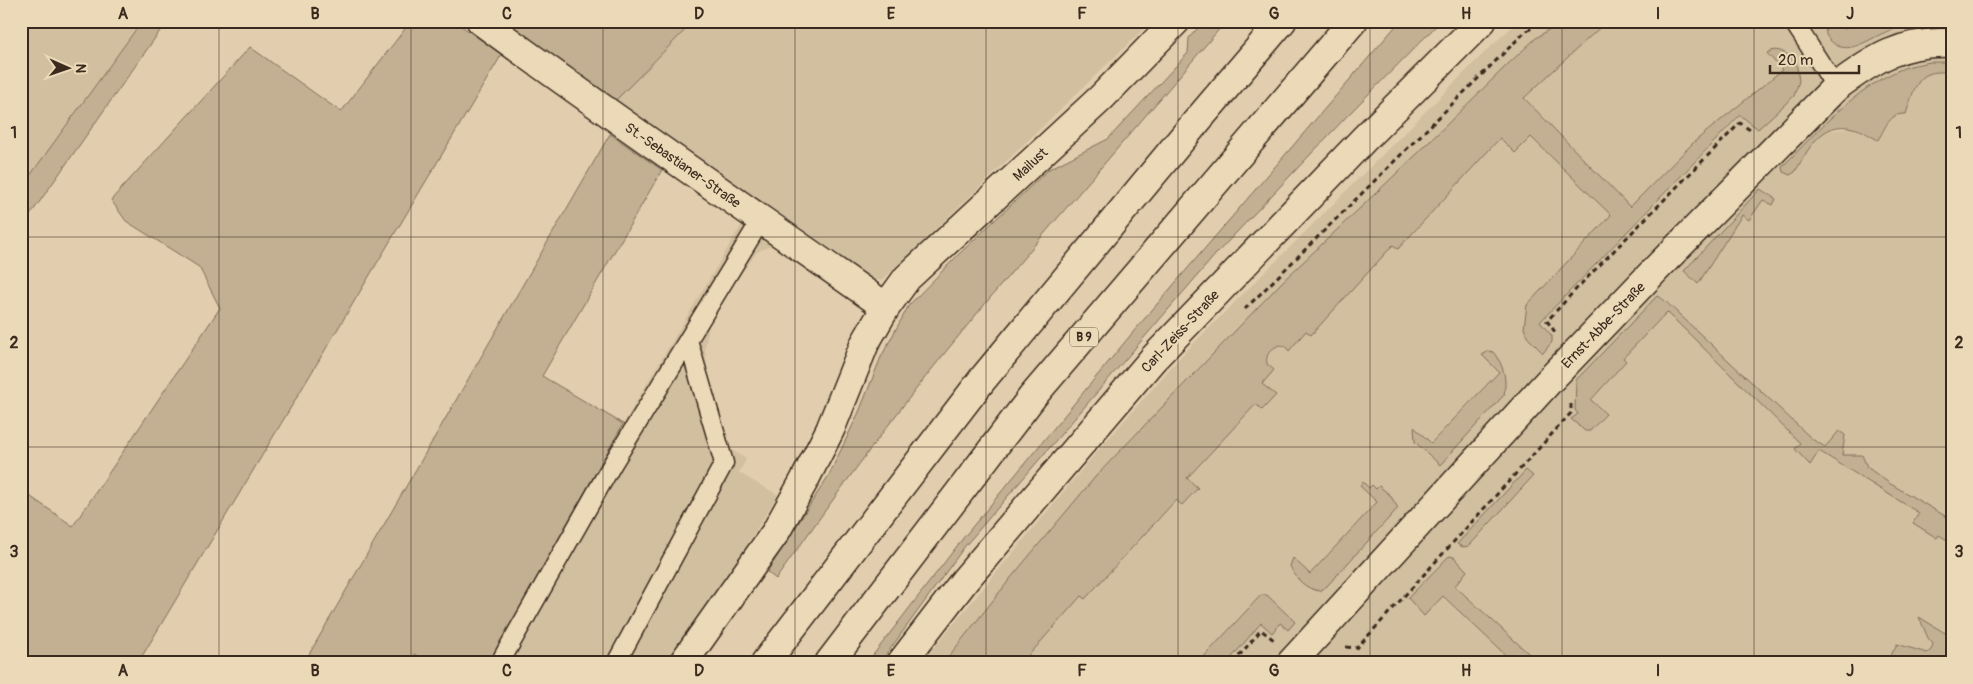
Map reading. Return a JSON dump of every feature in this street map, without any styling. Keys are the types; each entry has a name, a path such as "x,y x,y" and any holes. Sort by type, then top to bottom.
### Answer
{"main road":[{"name":"St.-Sebastianer-Straße","path":"481,21 565,84 886,307"},
{"name":"Mailust","path":"682,663 775,533 830,430 866,343 886,307 907,278 1101,98 1176,21"},
{"path":"764,663 982,380 1282,21"},
{"name":"B 9","path":"829,663 1033,396 1353,21"},
{"name":"Carl-Zeiss-Straße","path":"901,663 965,580 1153,359 1364,139 1482,21"},
{"name":"Ernst-Abbe-Straße","path":"1291,663 1548,382 1658,267 1836,87 1869,63 1900,48 1919,44 1952,43"}],"lane":[{"path":"1793,21 1836,87"},
{"path":"502,663 503,657 613,463 762,220"},
{"path":"616,663 724,463 688,340"}],"path":[{"path":"1240,314 1524,33 1542,21"}],"shaded area":[{"path":"21,21 142,21 21,188"},
{"path":"142,21 167,21 21,228 21,188"},
{"path":"411,21 454,21 502,54 138,663 21,663 21,490 73,526 220,308 199,267 126,221 111,200 250,47 341,112"},
{"path":"505,21 694,21 614,102"},
{"path":"694,21 1147,21 1150,23 905,259 882,280 870,281 614,102"},
{"path":"1204,21 1226,21 1016,266 925,377 881,434 776,579 767,572 829,475 859,412 881,357 909,305 959,254 1049,169 1108,139 1188,53 1189,38"},
{"path":"1400,21 1441,21 1348,115 1216,254 965,546 880,663 867,663 964,537 1134,331"},
{"path":"1518,21 1562,21 1536,38 1283,281 1096,476 1014,574 946,660 948,663 921,663 1094,455 1181,356"},
{"path":"1562,21 1607,21 1524,98 1630,207 1694,142 1782,70 1767,53 1775,50 1779,51 1796,61 1799,81 1794,96 1758,129 1740,115 1540,322 1552,336 1552,342 1543,353 1528,338 1524,328 1527,305 1611,215 1531,137 1515,153 1500,138 1398,249 1393,245 1311,335 1306,331 1289,351 1285,346 1279,345 1271,350 1267,357 1267,364 1274,370 1262,384 1276,395 1262,410 1256,404 1187,478 1198,488 1182,505 1176,500 1085,599 1081,596 1022,663 948,663 945,661 1014,574 1096,476 1283,281 1536,38"},
{"path":"1607,21 1828,21 1825,27 1834,44 1844,48 1856,47 1889,31 1916,24 1952,21 1952,62 1930,62 1904,68 1856,95 1836,112 1782,167 1825,131 1852,128 1878,140 1892,117 1898,113 1906,114 1917,82 1926,74 1952,73 1952,520 1889,483 1866,467 1862,455 1842,455 1845,435 1839,431 1825,447 1812,439 1664,300 1576,380 1590,431 1606,414 1591,400 1626,362 1622,358 1667,312 1800,443 1810,464 1818,451 1920,513 1914,523 1937,537 1939,535 1952,543 1952,621 1945,633 1920,618 1928,638 1933,644 1931,650 1927,653 1904,646 1891,654 1887,663 1539,663 1455,585 1442,562 1408,599 1442,596 1514,663 1227,663 1261,623 1294,622 1267,595 1261,595 1198,663 1022,663 1081,596 1085,599 1177,500 1182,505 1198,488 1187,478 1256,404 1267,364 1266,359 1272,348 1279,345 1285,346 1306,331 1310,335 1393,245 1398,249 1500,138 1531,137 1611,215 1572,256 1524,328 1528,338 1543,352 1539,323 1741,115 1799,81 1796,61 1767,53 1782,70 1694,142 1630,208 1524,98","holes":["1760,189 1776,199 1763,200 1749,220 1742,215 1698,284 1684,271","1489,351 1505,373 1440,465 1420,448 1414,428 1430,443 1499,372 1483,356","1526,470 1533,476 1469,546","1364,482 1369,488 1376,489 1383,526 1311,590 1293,559 1310,574 1377,502 1360,486"]},
{"path":"1828,21 1840,21 1844,29 1861,21 1943,21 1895,29 1858,45 1843,47 1836,45 1827,37 1825,30"},
{"path":"1930,62 1952,62 1952,73 1940,72 1924,76 1915,88 1906,114 1900,114 1892,118 1878,140 1853,128 1832,128 1811,146 1795,172 1790,175 1783,172 1782,167 1853,98 1886,76 1907,67"},
{"path":"610,134 662,170 542,376 623,424 489,663 431,663 414,654 408,663 304,663"},
{"path":"1760,189 1776,199 1773,205 1763,200 1749,220 1742,215 1698,284 1684,271"},
{"path":"742,224 773,245 757,252 735,282 709,325 705,349 708,376 729,448 746,459 739,473 778,495 713,599 668,663 489,663 623,424"},
{"path":"1657,296 1664,300 1812,439 1825,447 1839,431 1845,435 1842,455 1862,455 1867,467 1889,483 1952,520 1952,543 1939,535 1937,538 1913,523 1919,513 1819,451 1810,465 1795,449 1800,443 1667,312 1623,358 1626,361 1591,400 1606,414 1590,431 1585,431 1571,419 1578,414 1575,410 1576,380"},
{"path":"1489,351 1493,352 1502,367 1505,378 1504,395 1440,465 1415,442 1414,427 1431,443 1499,372 1482,355"},
{"path":"1526,470 1533,476 1469,546 1463,547 1457,544"},
{"path":"1363,482 1369,488 1372,485 1376,489 1379,486 1390,495 1398,508 1327,586 1320,591 1310,588 1302,583 1292,571 1290,566 1293,558 1310,574 1377,502 1360,486"},
{"path":"1449,556 1454,557 1467,571 1455,586 1539,663 1514,663 1443,596 1424,616 1408,598"},
{"path":"1261,595 1267,595 1295,622 1288,630 1280,623 1272,633 1261,623 1227,663 1198,663"},
{"path":"1919,617 1945,633 1952,621 1952,658 1949,663 1887,663 1897,644 1927,653 1931,650 1933,644 1928,638"},
{"path":"414,654 431,663 408,663"}]}
